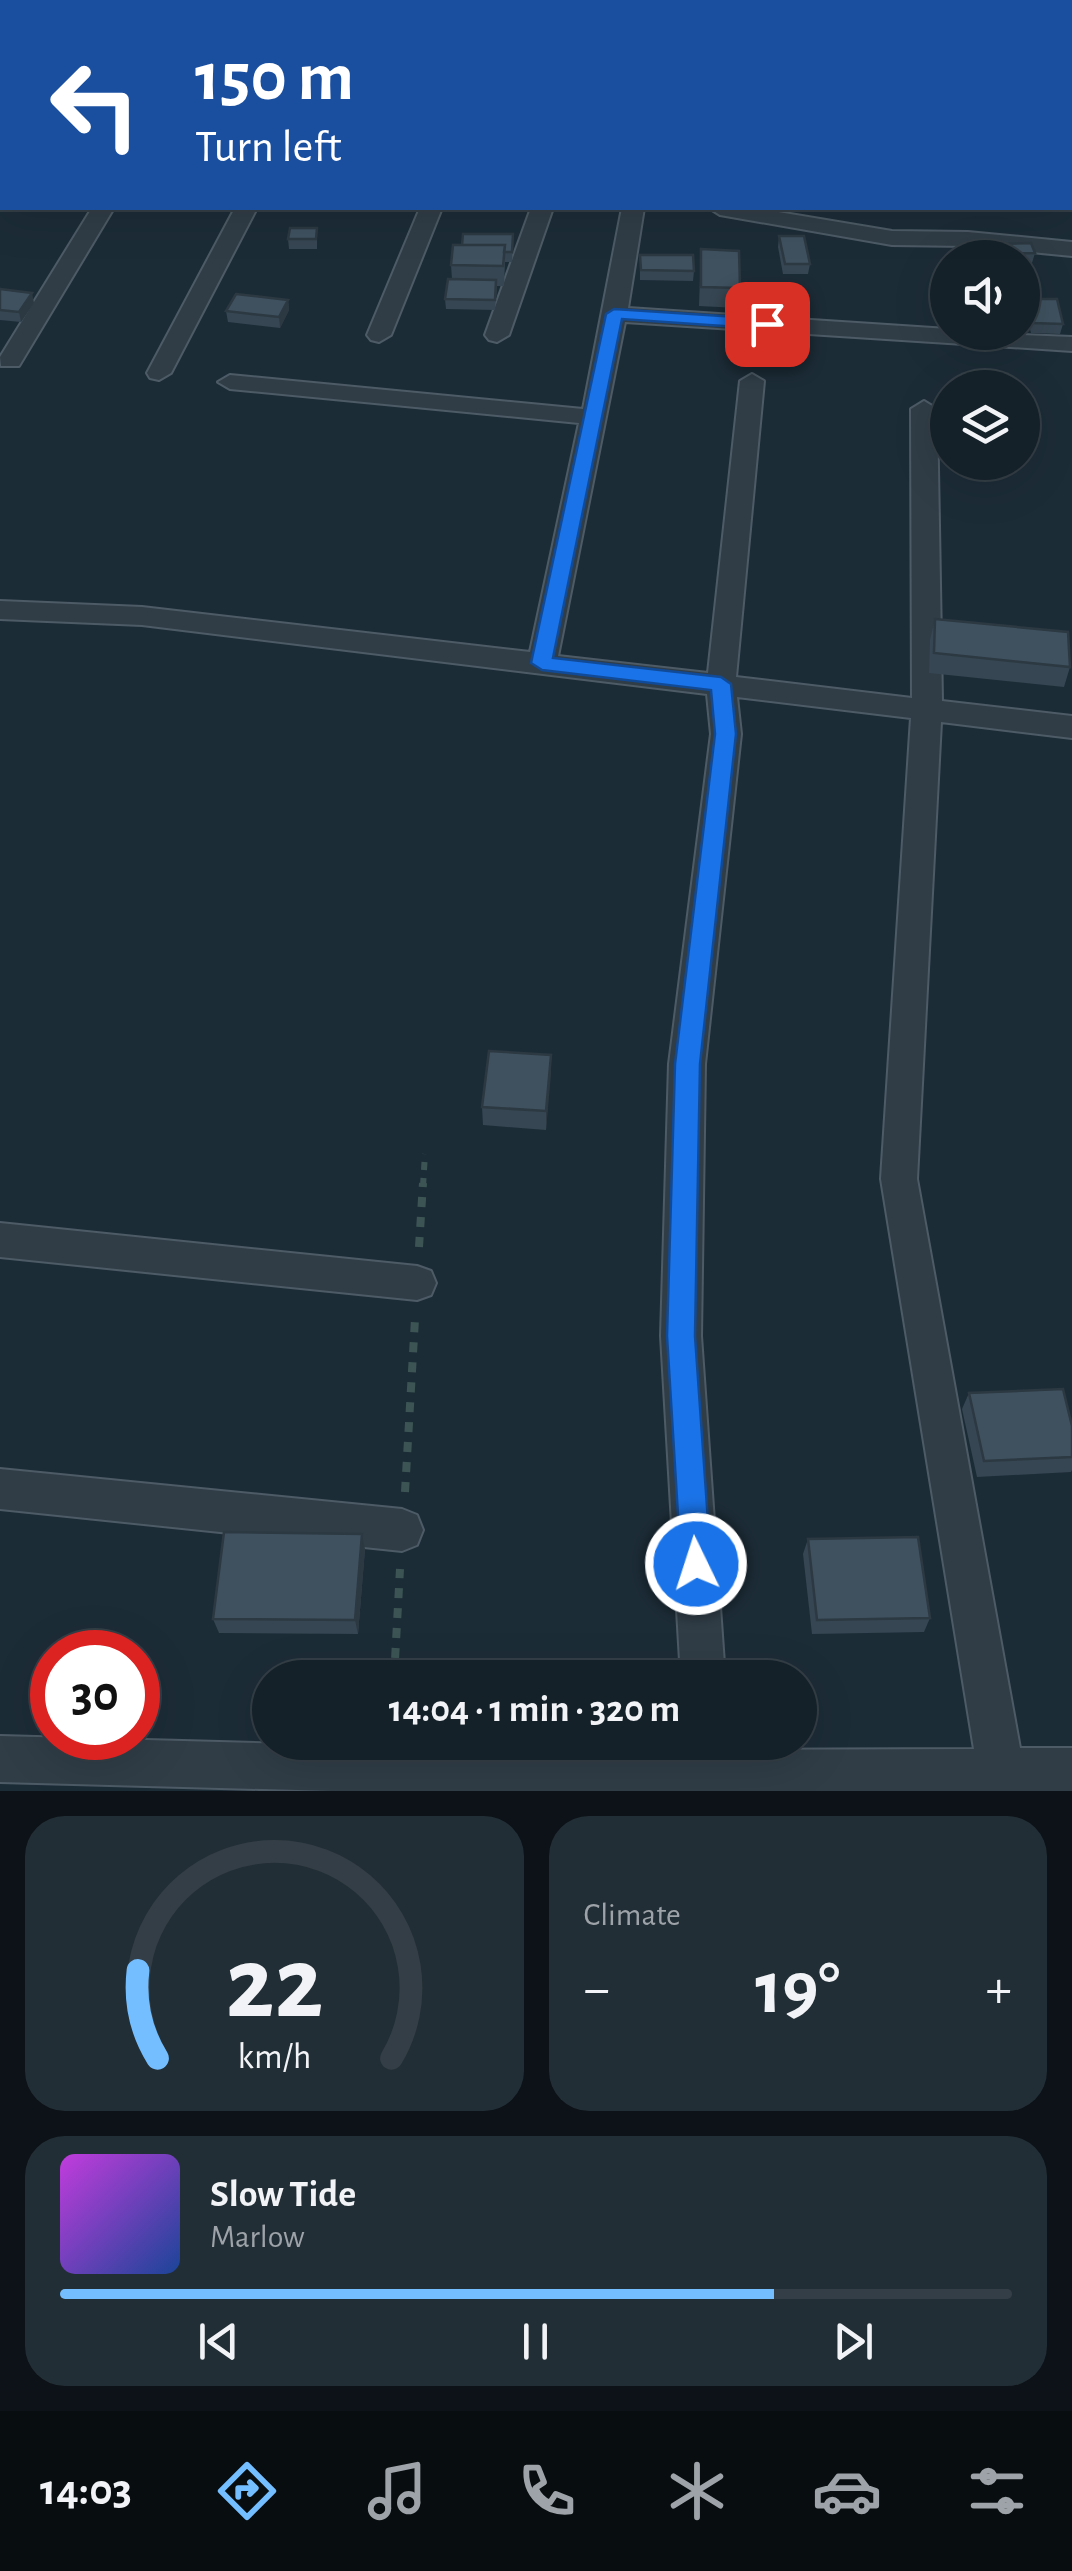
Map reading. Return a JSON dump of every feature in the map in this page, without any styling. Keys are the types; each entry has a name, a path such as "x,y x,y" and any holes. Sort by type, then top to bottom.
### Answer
{"street":[{"path":"10,361 102,210"},
{"path":"159,373 245,210"},
{"path":"379,336 429,210"},
{"path":"498,334 541,210"},
{"path":"542,663 633,210"},
{"path":"731,210 892,238 968,239 1072,250"},
{"path":"614,314 1072,344"},
{"path":"702,1660 681,1336 687,1064 726,734 721,684 752,381"},
{"path":"230,382 591,418"},
{"path":"924,409 927,708 900,1179 976,1778"},
{"path":"0,610 142,616 1072,727"},
{"path":"0,1240 417,1283"},
{"path":"0,1489 402,1530"},
{"path":"0,1759 339,1780 674,1760"},
{"path":"735,1760 976,1778 1072,1771"}],"path":[{"path":"395,1660 425,1154"}],"building":[{"path":"290,228 317,228 316,239 288,239"},
{"path":"463,234 513,234 512,252 504,252 505,245 462,245"},
{"path":"779,236 804,236 810,264 785,264"},
{"path":"453,245 505,245 503,266 451,265"},
{"path":"701,249 739,251 740,288 701,287"},
{"path":"640,255 693,255 694,271 641,270"},
{"path":"448,279 496,280 495,300 445,299"},
{"path":"0,289 32,293 19,312 0,310"},
{"path":"236,294 288,300 279,317 226,311"},
{"path":"1040,299 1057,299 1063,324 1040,323"},
{"path":"935,619 1068,632 1070,667 934,653"},
{"path":"489,1051 551,1055 546,1111 482,1107"},
{"path":"1063,1389 1072,1426 1072,1457 984,1461 969,1393"},
{"path":"224,1532 362,1534 355,1620 213,1619"},
{"path":"918,1537 930,1618 817,1620 808,1539"}],"route":[{"path":"696,1564 681,1336 687,1064 726,734 721,684 542,663 614,314 767,324"}]}
